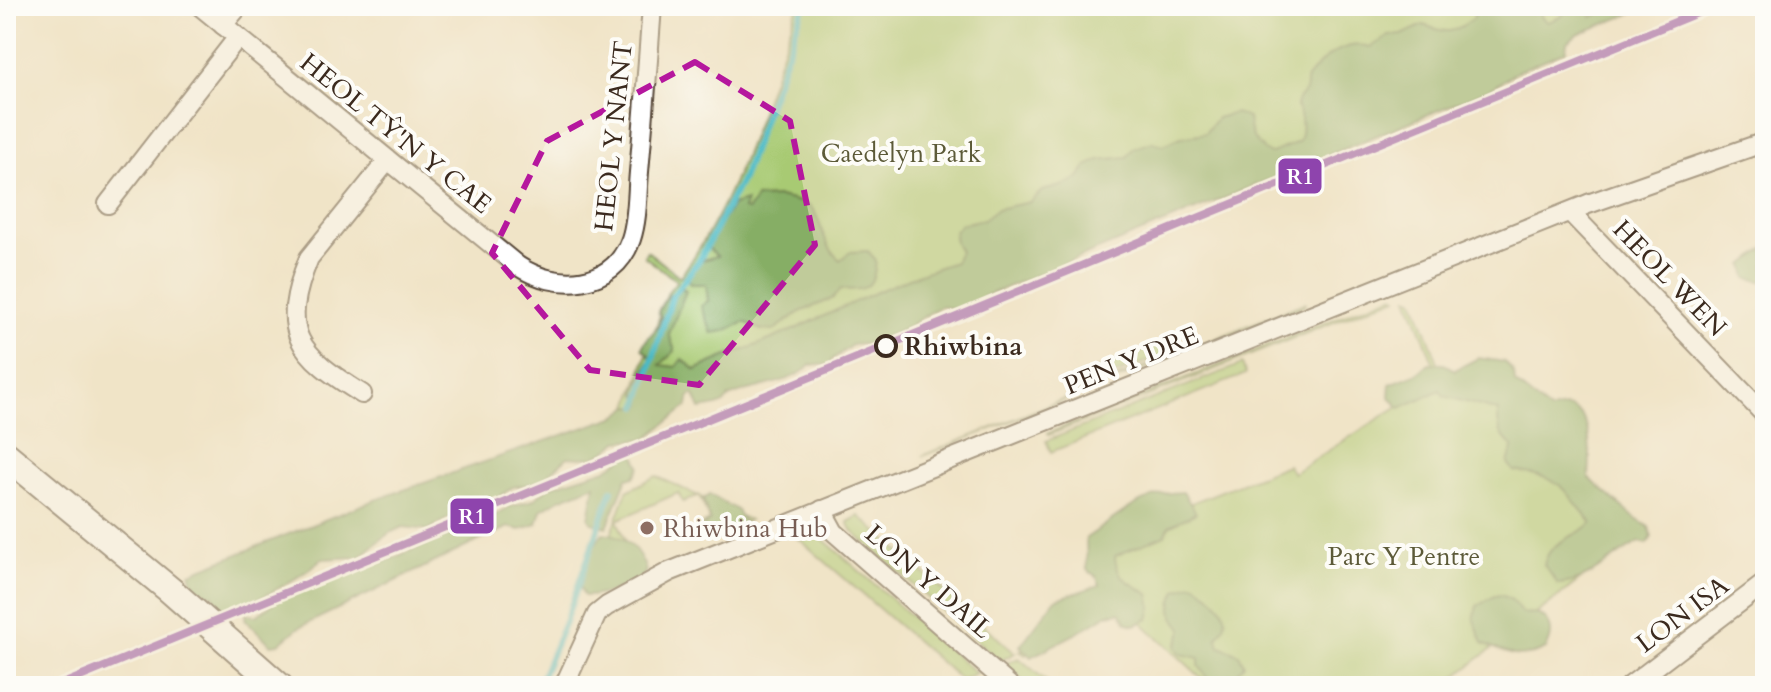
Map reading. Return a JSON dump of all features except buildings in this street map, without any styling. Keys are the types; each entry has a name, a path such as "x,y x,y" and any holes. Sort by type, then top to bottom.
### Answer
{"street":[{"name":"HEOL TŶ'N Y CAE","path":"200,6 518,266 533,275 568,283"},
{"path":"108,204 230,31 239,6"},
{"name":"HEOL Y NANT","path":"568,283 582,281 604,271 623,254 631,241 652,6"},
{"name":"PEN Y DRE","path":"564,686 591,623 607,606 661,576 1570,212 1765,142"},
{"path":"362,394 310,354 294,330 294,318 303,272 309,258 388,160"},
{"name":"HEOL WEN","path":"1570,212 1765,415"},
{"path":"6,455 170,590 279,686"},
{"name":"LON Y DAIL","path":"822,510 834,532 1010,686"},
{"name":"LON ISA","path":"1630,686 1765,583"}],"highlighted area":[{"path":"695,62 790,121 815,245 699,385 590,370 492,253 547,141"}],"green space":[{"name":"Caedelyn Park","path":"798,6 1640,6 665,406 655,402 627,412 668,292 677,281 644,256 647,251 680,277 701,246 749,146"},
{"path":"1474,6 1538,6 1542,18 1548,22 1562,16 1569,6 1588,6 1592,17 1619,6 1674,6 1643,9 1578,34 1567,42 1566,51 1518,71 1490,89 954,309 941,306 901,331 868,344 852,345 830,365 810,365 795,376 742,392 712,407 700,409 694,395 690,395 688,406 646,439 618,441 595,456 568,457 539,483 513,487 498,498 480,500 428,530 403,527 389,533 360,557 321,559 305,572 251,603 231,609 218,607 213,595 200,590 193,583 190,573 372,501 617,416 630,406 641,407 642,399 636,389 651,358 642,348 660,322 658,312 662,303 678,290 683,288 686,291 669,334 675,351 660,365 676,367 682,359 696,370 862,298 955,262 960,251 954,241 955,231 961,224 984,219 997,209 1030,202 1042,191 1079,178 1087,166 1099,160 1127,157 1134,148 1153,142 1163,145 1181,137 1205,133 1217,118 1235,113 1248,118 1253,137 1270,154 1298,142 1302,124 1296,107 1305,91 1307,78 1334,52 1352,46 1371,47 1389,36 1402,35 1423,25 1444,31 1455,30 1474,18"},
{"path":"778,197 802,203 813,210 829,246 840,260 850,252 868,251 876,260 871,282 857,290 841,289 832,299 800,312 773,331 761,330 745,322 712,333 701,306 708,301 706,284 690,284 686,275 695,262 717,256 706,246 732,205 746,201 743,209 748,210 756,198"},
{"path":"1765,248 1765,282 1747,278 1744,265"},
{"path":"1394,295 1397,297 1048,433"},
{"name":"Parc Y Pentre","path":"1408,297 1414,299 1444,378 1481,361 1637,535 1444,686 1210,686 1120,602 1025,655 1020,651 1116,598 1088,544 1287,465 1293,473 1440,380"},
{"path":"1304,303 1304,306 922,456"},
{"path":"1179,337 1184,347 1076,390 1071,379"},
{"path":"1478,358 1505,362 1514,373 1515,383 1550,411 1564,407 1575,410 1582,417 1589,440 1589,478 1649,527 1652,537 1647,544 1640,542 1581,579 1558,584 1544,565 1547,556 1557,545 1592,523 1554,481 1514,471 1508,463 1513,447 1501,431 1498,411 1444,396 1440,390 1400,408 1389,396 1390,384 1418,373 1429,363 1444,364 1455,370"},
{"path":"1242,364 1246,374 1051,452 1046,441"},
{"path":"635,455 640,466 634,477 627,478 607,527 592,523 589,518 595,485 541,510 537,524 520,530 509,527 472,544 298,628 279,644 271,645 245,619 246,614 256,616 298,585 370,563 383,562 484,521 509,507 533,500 549,487 606,469 626,456"},
{"path":"656,476 698,496 683,502 678,493 617,520 637,567 593,584 627,491"},
{"path":"1183,492 1196,513 1169,526 1165,535 1115,556 1121,575 1149,594 1152,608 1149,619 1135,625 1127,623 1120,612 1108,614 1031,657 1020,646 1056,599 1100,585 1096,576 1087,570 1086,538 1142,501 1167,493"},
{"path":"710,495 737,510 745,524 723,538 697,539 696,533 710,521 703,499"},
{"path":"700,497 749,520 704,539 699,526 710,521"},
{"path":"859,516 1015,653 1000,661 853,532 848,522"},
{"path":"813,532 976,673 961,680 798,538"},
{"path":"603,533 631,545 646,571 636,586 584,596 580,587 584,573"},
{"path":"1192,584 1210,595 1225,613 1223,628 1217,637 1220,646 1239,654 1244,664 1235,676 1217,684 1209,681 1199,666 1199,658 1181,654 1176,647 1183,628 1173,615 1173,601 1177,590"},
{"path":"1501,595 1512,600 1522,614 1538,615 1548,622 1551,634 1546,649 1521,656 1483,643 1474,620 1477,606"},
{"path":"1019,658 1052,686 1029,686 1004,664"}],"waterway":[{"path":"638,406 672,297 700,259 743,177 804,6"},
{"path":"538,686 565,622 612,490"}],"transit line":[{"name":"R1","path":"58,686 1714,6"}],"place":[{"name":"Rhiwbina","path":"886,346"},
{"name":"Rhiwbina Hub","path":"647,528"}]}
